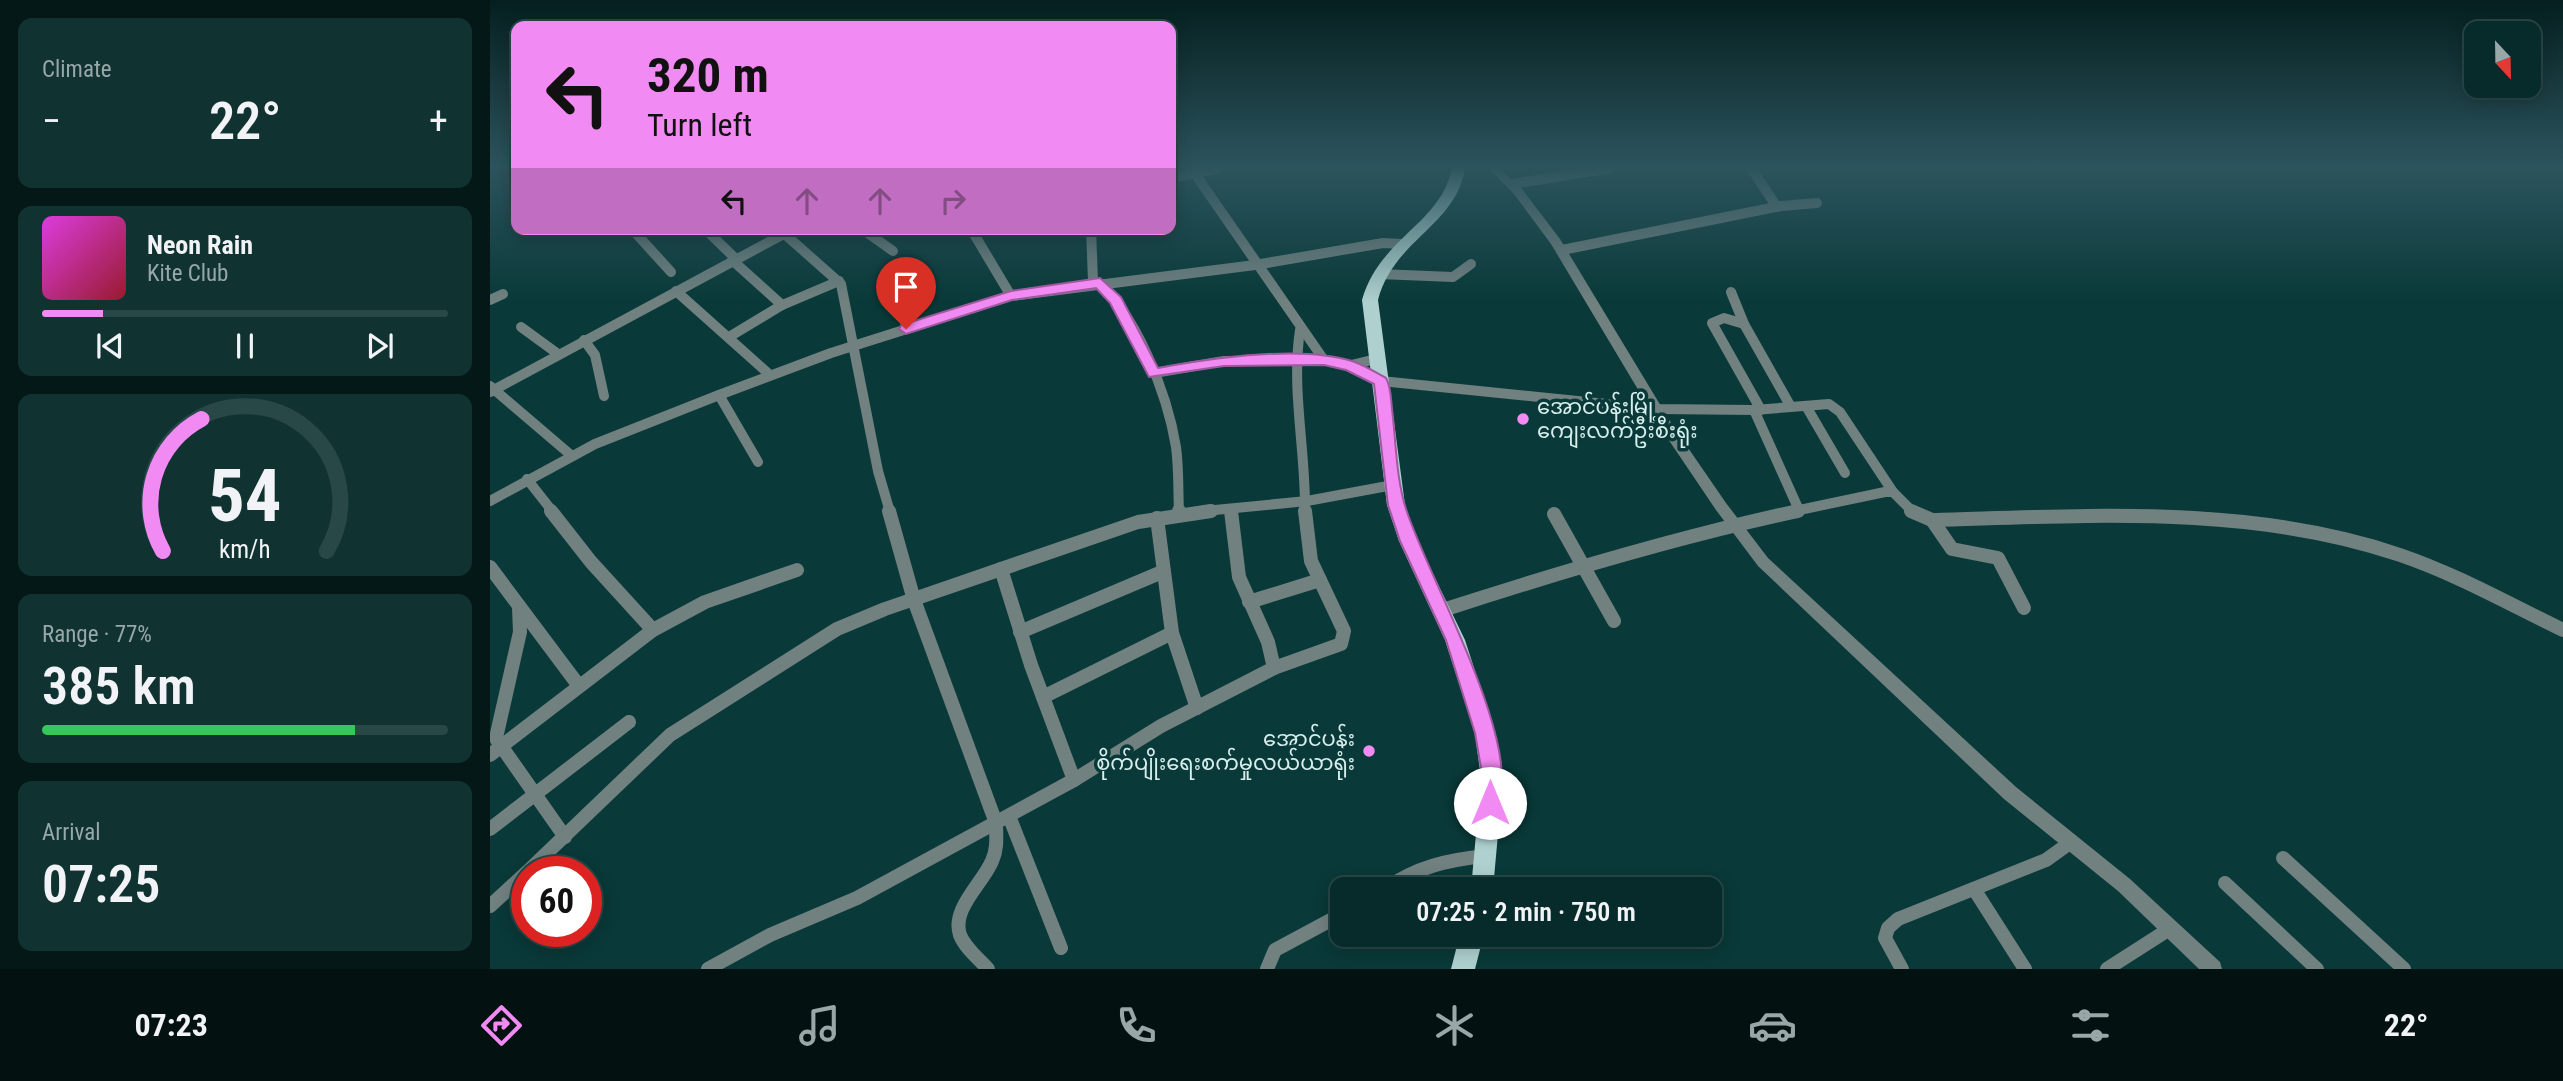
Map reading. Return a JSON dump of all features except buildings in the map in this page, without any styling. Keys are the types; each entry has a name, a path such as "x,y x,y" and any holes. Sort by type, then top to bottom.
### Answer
{"main road":[{"path":"1435,213 1415,235 1402,244 1379,274 1370,300 1394,485 1408,541 1443,610 1485,733 1492,779 1483,877"},
{"path":"1463,969 1469,947"}],"street":[{"path":"1221,213 1300,330 1324,360"},
{"path":"1535,213 1562,250 1656,409 1733,524 1782,583 2010,793 2171,928 2213,969"},
{"path":"1562,250 1746,213"},
{"path":"637,235 671,272"},
{"path":"711,235 780,306"},
{"path":"572,456 491,389 778,235"},
{"path":"790,235 839,281 878,471 914,600 1002,820 1061,948"},
{"path":"870,235 893,251"},
{"path":"975,235 1011,296"},
{"path":"1091,235 1093,281 1100,283 1116,300 1154,373 1174,439 1179,514"},
{"path":"492,496 572,456 719,394 854,346 1011,296 1255,265 1383,243 1402,244"},
{"path":"1379,274 1453,277 1471,264"},
{"path":"729,337 780,306 839,281"},
{"path":"676,291 770,375"},
{"path":"1731,292 1744,324 1791,407"},
{"path":"490,300 503,294"},
{"path":"1744,324 1724,318 1712,323 1757,410 1799,510"},
{"path":"520,327 558,354"},
{"path":"708,969 770,935 857,898 1074,780 1161,726 1275,668 1341,643 1345,637 1311,561 1305,521 1307,500 1294,362 1300,330"},
{"path":"584,340 594,355 604,396"},
{"path":"1349,365 1376,359"},
{"path":"1154,373 1224,361 1324,360 1349,365 1381,381 1656,409 1757,410 1829,404 1837,407 1893,492 1914,514 1931,520 2167,516 2281,527 2399,555 2563,630"},
{"path":"719,394 758,461"},
{"path":"1806,406 1845,473"},
{"path":"527,479 591,562 653,630"},
{"path":"544,856 670,736 718,702 837,629 1001,569 1157,518 1307,500 1394,485"},
{"path":"1443,610 1584,564 1733,524 1868,493 1893,492"},
{"path":"1231,510 1239,577 1268,642 1275,668"},
{"path":"1554,513 1614,621"},
{"path":"1157,518 1172,633 1197,708"},
{"path":"1931,520 1952,549 1998,558 2024,608"},
{"path":"490,567 579,686"},
{"path":"1001,569 1020,632 1074,780"},
{"path":"494,742 579,686 653,630 705,602 797,570"},
{"path":"1020,632 1162,572"},
{"path":"1249,602 1320,580"},
{"path":"494,742 520,632 519,608"},
{"path":"1043,697 1172,633"},
{"path":"490,829 533,792 629,722"},
{"path":"494,742 565,837"},
{"path":"988,969 961,937 957,925 958,916 986,877 996,850 1002,820"},
{"path":"1902,969 1885,938 1888,928 1898,919 2046,860 2071,842"},
{"path":"1405,877 1430,862 1485,856"},
{"path":"2283,858 2404,969"},
{"path":"2225,883 2317,969"},
{"path":"490,906 511,887"},
{"path":"1974,889 2025,969"},
{"path":"1267,969 1275,950 1330,920"},
{"path":"2107,969 2171,928"}],"place":[{"name":"အောင်ပန်းမြို့ ကျေးလက်ဦးစီးရုံး","path":"1523,419"},
{"name":"အောင်ပန်း စိုက်ပျိုးရေးစက်မှုလယ်ယာရုံး","path":"1369,751"}],"route":[{"path":"906,329 1011,296 1100,283 1116,300 1154,373 1224,361 1324,360 1349,365 1381,381 1396,505 1408,541 1427,575 1455,640 1485,733 1492,779 1490,803"}]}
